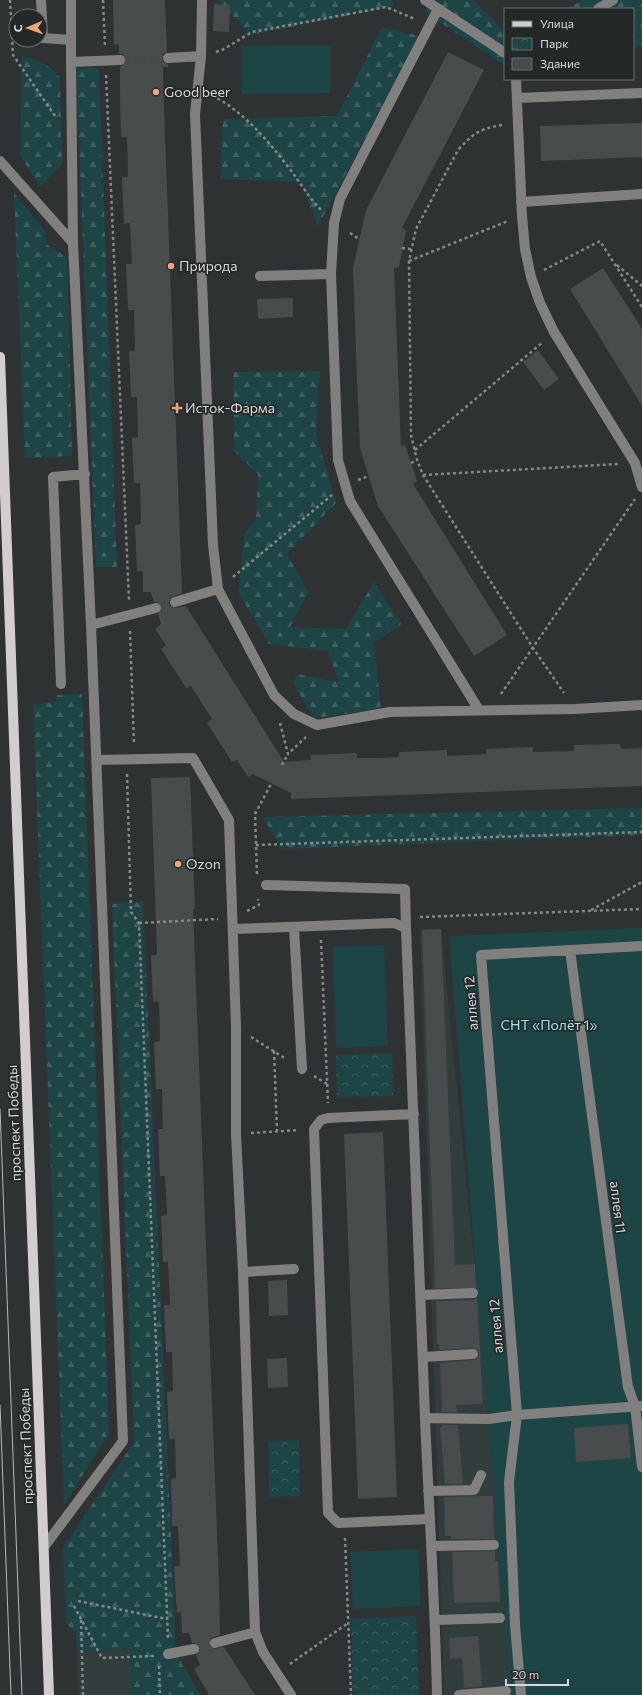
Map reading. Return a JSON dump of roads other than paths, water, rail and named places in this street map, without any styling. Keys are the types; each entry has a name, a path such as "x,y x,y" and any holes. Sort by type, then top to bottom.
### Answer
{"main road":[{"name":"проспект Победы","path":"0,357 49,1695"}],"street":[{"path":"41,0 43,38 71,40"},
{"path":"44,1547 123,1441 97,760 85,474 73,243 71,0"},
{"path":"202,0 201,56 195,114 213,545 218,589 274,695 294,714 318,725 390,712 490,709 575,709 642,705"},
{"path":"425,0 504,52"},
{"path":"600,8 613,0"},
{"path":"438,9 340,198 334,222 330,274 338,460 350,501 478,710"},
{"path":"168,58 201,56"},
{"path":"71,62 120,60"},
{"path":"516,80 524,249 531,277 540,303 554,332 635,463 640,491"},
{"path":"518,98 642,93"},
{"path":"0,161 73,243"},
{"path":"521,202 642,194"},
{"path":"260,276 330,274"},
{"path":"61,684 53,477 85,474"},
{"path":"175,602 218,589"},
{"path":"91,625 156,608"},
{"path":"97,760 193,758 229,820 236,1027 236,1134 243,1272 255,1632 262,1652 290,1695"},
{"path":"266,885 405,889 437,1695"},
{"path":"233,929 394,924 406,928"},
{"path":"294,927 302,1068"},
{"path":"570,950 642,946"},
{"name":"аллея 12","path":"521,1695 515,1625 509,1482 517,1415 481,954 570,950"},
{"name":"аллея 11","path":"570,950 628,1387 638,1406 642,1468"},
{"path":"414,1114 328,1118 321,1120 314,1129 328,1512 338,1523 430,1519"},
{"path":"243,1272 294,1269"},
{"path":"421,1295 472,1293"},
{"path":"423,1357 473,1354"},
{"path":"425,1418 489,1419 517,1415 638,1406"},
{"path":"428,1491 474,1490 481,1475"},
{"path":"432,1546 494,1545"},
{"path":"435,1620 500,1618"},
{"path":"215,1643 255,1632"},
{"path":"163,1655 194,1649"},
{"path":"459,1695 506,1691"}],"tunnel":[{"path":"120,60 168,58"},
{"path":"156,608 175,602"},
{"path":"194,1649 215,1643"}],"tram line":[{"path":"0,1109 22,1695"},
{"path":"0,1405 11,1695"}],"place":[{"name":"Good beer","path":"156,92"},
{"name":"Природа","path":"171,266"},
{"name":"Исток-Фарма","path":"177,408"},
{"name":"Ozon","path":"178,864"}],"park label":[{"name":"СНТ «Полёт 1»","path":"549,1025"}]}
